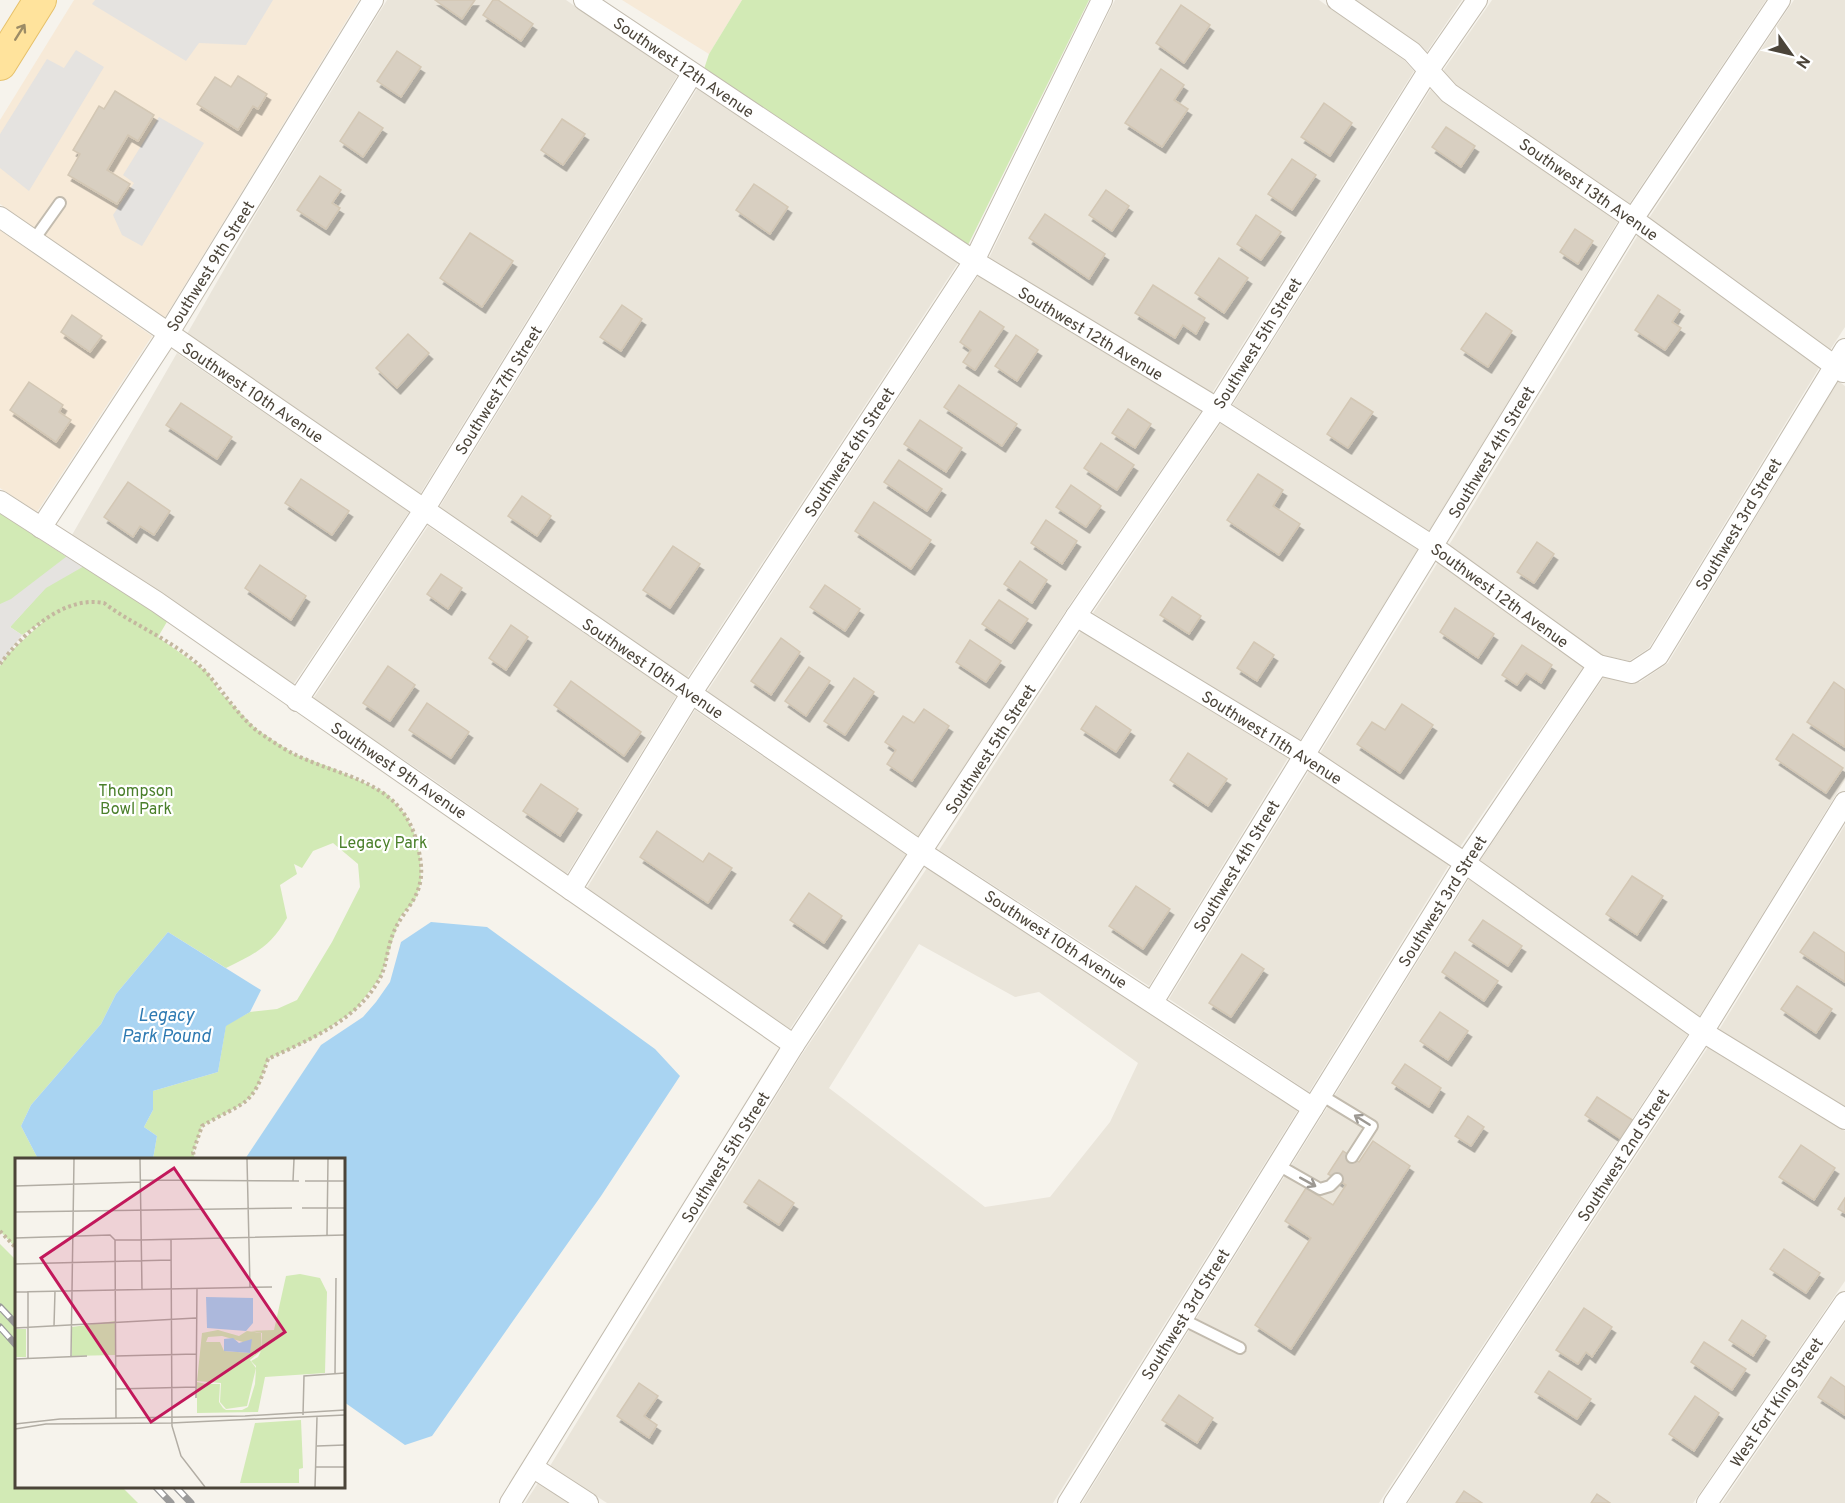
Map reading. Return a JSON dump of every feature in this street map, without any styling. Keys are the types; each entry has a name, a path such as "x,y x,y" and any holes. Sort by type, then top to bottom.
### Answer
{"main road":[{"path":"0,64 40,0"}],"street":[{"name":"Southwest 9th Street","path":"41,528 168,334 373,0"},
{"name":"Southwest 12th Avenue","path":"585,0 692,74 974,261 1217,408 1434,547 1598,665"},
{"name":"Southwest 6th Street","path":"571,890 691,694 974,261 1102,0"},
{"name":"Southwest 13th Avenue","path":"1337,0 1412,52 1449,93 1633,219 1839,370"},
{"name":"Southwest 5th Street","path":"510,1503 534,1468 794,1045 923,853 1077,615 1217,408 1428,71 1477,0"},
{"name":"Southwest 4th Street","path":"1154,1002 1633,219 1780,0"},
{"name":"Southwest 7th Street","path":"297,701 424,510 692,74"},
{"name":"Southwest 10th Avenue","path":"0,217 923,853 1154,1002 1317,1101"},
{"name":"Southwest 3rd Street","path":"1068,1503 1464,863 1598,665 1632,673 1658,656 1839,370 1845,349"},
{"name":"Southwest 9th Avenue","path":"0,501 157,602 297,701 422,784 794,1045"},
{"name":"Southwest 11th Avenue","path":"1077,615 1304,755 1464,863 1703,1032 1845,1119"},
{"name":"Southwest 2nd Street","path":"1394,1503 1703,1032 1845,802"},
{"name":"West Fort King Street","path":"1707,1503 1845,1302"},
{"path":"534,1468 588,1503"}],"lane":[{"path":"33,241 60,203"},
{"path":"1317,1101 1372,1126 1352,1157"},
{"path":"1278,1165 1320,1189 1330,1186 1337,1179"},
{"path":"1182,1318 1240,1347"}],"path":[{"path":"0,664 50,616 89,600 104,603 191,658 207,672 219,692 256,729 294,754 332,768 386,793 405,814 414,833 420,857 421,882 415,900 400,917 381,976 355,1010 314,1038 268,1059 259,1088 249,1101 202,1126 193,1152 194,1158"},
{"path":"0,1231 15,1247"}],"shaded area":[{"path":"74,0 359,0 164,319 0,204 0,120"},
{"path":"95,0 273,0 246,45 199,43 186,61 92,4"},
{"path":"387,0 566,0 677,76 420,494 187,334 260,207"},
{"path":"622,0 742,0 709,54"},
{"path":"1115,0 1319,0 1404,60 1414,71 1212,393 989,258"},
{"path":"1355,0 1462,0 1426,53 1418,44"},
{"path":"1492,0 1766,0 1629,204 1456,85 1443,71"},
{"path":"1794,0 1845,0 1845,327 1830,350 1649,218"},
{"path":"76,50 104,67 29,191 0,168 0,134 47,59 64,68"},
{"path":"697,89 958,263 687,678 439,508"},
{"path":"1431,89 1443,102 1618,221 1429,531 1232,406"},
{"path":"159,117 204,143 142,246 122,235 113,215 134,183 123,175"},
{"path":"0,230 152,336 37,512 0,488"},
{"path":"1638,235 1819,368 1649,648 1629,661 1602,655 1449,545"},
{"path":"978,276 1201,411 1072,601 919,837 707,692"},
{"path":"177,353 409,512 293,685 163,594 72,535"},
{"path":"1838,381 1845,386 1845,780 1699,1017 1480,861 1604,677 1631,683 1640,682 1668,663"},
{"path":"1221,423 1418,549 1300,740 1093,613"},
{"path":"428,526 676,696 567,874 428,776 313,699"},
{"path":"75,550 93,561 46,588 10,627 22,635 0,664 0,604 11,599"},
{"path":"1438,562 1583,667 1460,847 1320,753"},
{"path":"1081,631 1288,758 1149,986 939,850"},
{"path":"695,710 907,855 790,1029 587,888"},
{"path":"1309,771 1449,865 1309,1092 1169,999"},
{"path":"1845,825 1845,1107 1719,1030"},
{"path":"927,868 1298,1110 1053,1503 607,1503 550,1466 799,1059","holes":["919,944 1015,997 1039,992 1138,1063 1110,1122 1050,1197 985,1207 829,1088"]},
{"path":"1469,879 1688,1034 1379,1503 1082,1503"},
{"path":"1708,1047 1845,1131 1845,1281 1693,1503 1408,1503"},
{"path":"1845,1323 1845,1503 1722,1503"},
{"path":"538,1483 569,1503 525,1503"}],"green space":[{"path":"742,0 1089,0 968,245 704,69 709,54"},
{"path":"0,513 73,561 2,620 0,648"},
{"name":"Thompson Bowl Park","path":"83,566 168,620 158,637 207,672 219,691 256,729 294,754 332,768 386,793 405,814 414,833 420,857 421,882 415,900 400,917 381,976 355,1010 314,1038 268,1059 251,1096 237,1107 202,1126 193,1152 195,1158 153,1158 157,1136 144,1127 153,1110 153,1091 218,1072 226,1025 250,1012 277,1009 297,1000 332,942 360,887 358,864 333,843 313,851 302,868 294,864 297,874 280,885 287,918 281,928 261,949 226,968 168,932 116,994 101,1024 31,1105 21,1126 37,1158 15,1158 15,1247 0,1231 0,666 7,655 45,620 22,635 10,627 46,587"},
{"path":"0,1244 15,1259 15,1488 123,1488 138,1503 0,1503"}],"water":[{"path":"431,922 487,927 655,1049 680,1076 601,1196 432,1436 405,1445 345,1403 345,1158 246,1158 321,1045 363,1017 376,1002 390,982 401,942"},
{"name":"Legacy Park Pound","path":"168,932 261,990 250,1012 226,1026 218,1072 153,1091 153,1110 144,1127 157,1136 153,1158 37,1158 21,1126 31,1105 101,1024 116,994"}],"building":[{"path":"435,0 475,0 462,19"},
{"path":"493,0 498,0 533,24 521,41 483,15"},
{"path":"1181,5 1210,25 1184,63 1156,43"},
{"path":"397,51 421,67 401,97 377,81"},
{"path":"1161,69 1184,85 1174,100 1188,109 1162,147 1125,123"},
{"path":"238,76 267,94 258,109 253,106 238,130 197,104 215,77 231,87"},
{"path":"115,91 154,115 138,141 128,135 107,170 130,184 117,204 68,175 80,154 73,150 99,106 104,109"},
{"path":"1324,103 1352,123 1330,156 1301,137"},
{"path":"359,112 383,128 363,157 340,141"},
{"path":"562,119 585,134 563,165 541,150"},
{"path":"1446,127 1475,146 1461,167 1432,147"},
{"path":"1292,159 1316,175 1292,210 1268,194"},
{"path":"320,176 341,190 332,203 340,208 326,229 297,210"},
{"path":"754,184 788,207 770,234 736,210"},
{"path":"1106,190 1129,206 1112,231 1089,215"},
{"path":"1045,214 1105,254 1089,279 1029,238"},
{"path":"1256,215 1281,232 1261,260 1237,244"},
{"path":"1575,229 1593,241 1578,264 1560,252"},
{"path":"470,233 513,261 482,307 440,278"},
{"path":"1219,258 1248,278 1224,313 1195,293"},
{"path":"1153,285 1205,318 1196,334 1183,325 1175,338 1135,313"},
{"path":"1658,295 1680,310 1672,322 1681,328 1665,350 1635,330"},
{"path":"622,305 642,319 621,351 600,337"},
{"path":"980,311 1004,327 975,370 963,362 971,350 960,342"},
{"path":"1486,313 1512,331 1488,367 1461,349"},
{"path":"72,315 102,336 90,352 61,332"},
{"path":"408,334 429,353 397,388 376,368"},
{"path":"1016,335 1038,350 1017,381 995,366"},
{"path":"29,382 63,405 59,412 71,420 56,442 10,410"},
{"path":"959,385 1017,424 1002,446 944,407"},
{"path":"1351,398 1373,412 1348,448 1327,434"},
{"path":"181,403 232,437 217,459 166,425"},
{"path":"1128,409 1151,424 1135,448 1112,433"},
{"path":"920,420 962,448 946,472 904,444"},
{"path":"1101,443 1134,465 1117,490 1084,468"},
{"path":"899,460 942,489 927,511 884,482"},
{"path":"1258,474 1283,490 1273,506 1300,524 1279,555 1227,520"},
{"path":"301,479 349,511 332,535 285,503"},
{"path":"128,482 170,511 154,535 140,526 133,537 104,517"},
{"path":"1071,485 1101,506 1086,527 1056,507"},
{"path":"522,496 551,516 537,536 508,516"},
{"path":"874,502 931,540 911,569 855,531"},
{"path":"1046,520 1077,541 1062,564 1031,543"},
{"path":"1537,542 1554,554 1534,583 1517,572"},
{"path":"673,546 700,564 670,608 643,590"},
{"path":"1020,561 1047,580 1032,603 1004,584"},
{"path":"260,565 306,596 291,620 245,588"},
{"path":"441,574 462,588 448,609 427,594"},
{"path":"825,585 860,609 845,631 810,607"},
{"path":"1172,597 1201,616 1189,634 1160,615"},
{"path":"999,600 1028,619 1011,643 982,624"},
{"path":"1455,608 1494,634 1478,658 1440,632"},
{"path":"511,625 528,637 506,670 489,658"},
{"path":"781,638 800,652 771,695 751,681"},
{"path":"970,640 1001,661 986,682 956,662"},
{"path":"1254,642 1274,655 1257,681 1237,668"},
{"path":"1522,645 1552,665 1541,683 1526,673 1517,685 1502,675"},
{"path":"388,666 415,685 390,721 363,703"},
{"path":"809,667 830,681 806,716 785,701"},
{"path":"854,678 874,692 845,735 824,721"},
{"path":"571,681 641,732 624,756 554,705"},
{"path":"1834,682 1845,690 1845,747 1807,722"},
{"path":"427,703 469,732 451,758 409,730"},
{"path":"1402,704 1433,725 1400,773 1357,744 1372,722 1385,730"},
{"path":"1096,706 1131,730 1116,752 1081,729"},
{"path":"924,709 949,726 912,781 887,764 896,750 885,742 903,716 914,723"},
{"path":"1793,734 1843,768 1826,793 1776,759"},
{"path":"1188,753 1227,779 1208,806 1170,780"},
{"path":"541,784 578,809 560,836 523,811"},
{"path":"657,831 703,862 709,853 732,868 708,903 640,857"},
{"path":"1632,876 1663,896 1637,935 1606,914"},
{"path":"1136,886 1170,909 1143,949 1109,926"},
{"path":"809,893 842,916 824,943 790,920"},
{"path":"1483,920 1522,946 1508,966 1469,940"},
{"path":"1814,932 1845,953 1845,982 1800,952"},
{"path":"1455,952 1498,981 1484,1001 1442,972"},
{"path":"1242,954 1264,969 1231,1017 1209,1003"},
{"path":"1797,986 1832,1009 1816,1033 1781,1009"},
{"path":"1440,1012 1468,1031 1448,1060 1420,1041"},
{"path":"1405,1064 1441,1088 1429,1107 1392,1083"},
{"path":"1597,1097 1637,1123 1624,1141 1585,1115"},
{"path":"1468,1116 1484,1127 1471,1146 1455,1136"},
{"path":"1373,1141 1410,1166 1291,1349 1255,1325 1311,1238 1285,1221 1306,1188 1333,1205 1346,1185 1328,1174 1343,1151 1359,1162"},
{"path":"1801,1145 1835,1168 1814,1200 1779,1177"},
{"path":"759,1180 794,1203 779,1225 744,1202"},
{"path":"1845,1198 1845,1213 1838,1209"},
{"path":"1784,1249 1820,1273 1806,1293 1770,1269"},
{"path":"1584,1308 1612,1327 1592,1357 1586,1352 1578,1364 1556,1350"},
{"path":"1742,1320 1766,1336 1753,1356 1729,1340"},
{"path":"1704,1342 1746,1369 1732,1390 1691,1362"},
{"path":"1549,1371 1591,1399 1577,1419 1535,1392"},
{"path":"1831,1377 1845,1387 1845,1415 1818,1397"},
{"path":"639,1383 658,1396 644,1416 657,1425 649,1438 617,1416"},
{"path":"1179,1395 1213,1418 1197,1443 1162,1420"},
{"path":"1695,1396 1719,1413 1694,1451 1669,1434"},
{"path":"1464,1491 1482,1503 1456,1503"},
{"path":"1597,1494 1610,1503 1591,1503"}],"railway":[{"path":"0,1307 15,1323"},
{"path":"0,1327 15,1344"},
{"path":"157,1488 171,1503"},
{"path":"177,1488 191,1503"}],"park label":[{"name":"Legacy Park","path":"383,842"}]}
